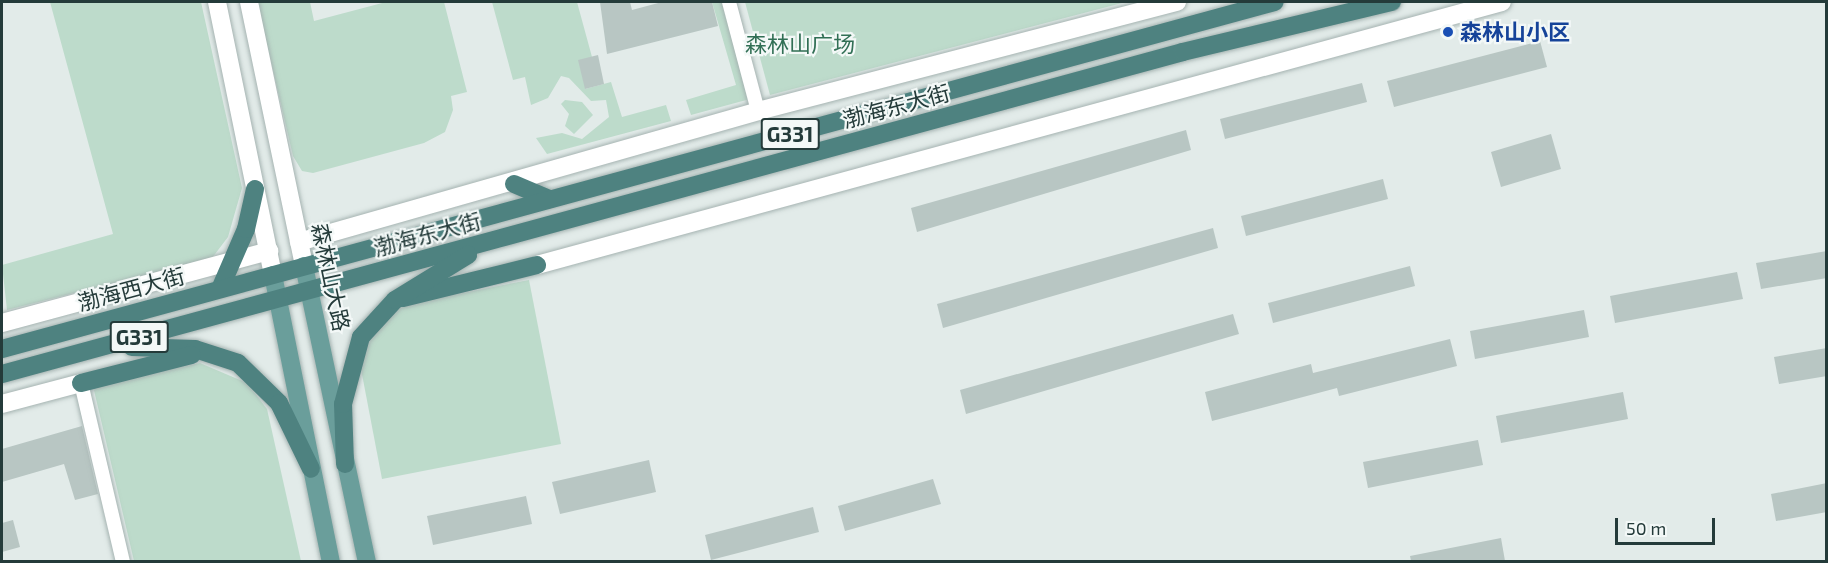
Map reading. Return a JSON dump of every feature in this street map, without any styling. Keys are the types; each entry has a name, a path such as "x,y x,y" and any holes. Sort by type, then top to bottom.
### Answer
{"highway":[{"name":"渤海东大街","path":"304,266 1275,2"},
{"name":"渤海东大街","path":"310,291 1183,52 1392,2"},
{"path":"514,184 550,199"},
{"path":"220,289 251,214 257,193"},
{"path":"345,464 343,404 354,355 371,322 395,300 495,240"},
{"path":"395,300 537,265"},
{"name":"G331","path":"273,275 304,266"},
{"name":"渤海西大街","path":"2,349 273,275"},
{"name":"G331","path":"2,374 310,291"},
{"path":"59,358 166,345 211,353 238,363 267,389 291,421 311,469"},
{"path":"81,383 178,356 211,353"}],"main road":[{"name":"森林山大路","path":"304,266 366,561"},
{"path":"273,275 331,561"}],"street":[{"path":"217,2 273,275"},
{"name":"森林山大路","path":"249,2 304,266"},
{"path":"729,2 758,111"},
{"name":"渤海东大街","path":"299,242 514,184 758,111 1177,2"},
{"path":"537,265 1502,2"},
{"path":"257,193 287,183"},
{"name":"渤海西大街","path":"2,323 269,251"},
{"path":"2,404 81,383 123,561"}],"green space":[{"path":"50,2 201,2 242,188 228,237 212,258 7,310 2,265 113,234"},
{"path":"257,2 310,2 314,21 386,2 444,2 467,92 451,96 453,110 445,132 424,143 313,173 302,171 293,156"},
{"path":"492,2 577,2 592,57 585,89 611,82 622,117 666,105 671,121 547,154 536,138 562,133 582,139 609,117 606,100 591,101 569,78 561,76 548,98 531,105 525,77 513,80"},
{"path":"712,2 723,2 750,99 691,115 686,100 736,85"},
{"name":"森林山广场","path":"745,2 1126,2 770,95"},
{"path":"565,100 582,102 593,115 574,134 565,126 569,114 561,104"},
{"path":"529,280 561,444 382,479 361,369 371,335 401,305"},
{"path":"200,363 247,383 267,409 301,561 134,561 93,386"}],"building":[{"path":"600,2 630,2 632,10 662,2 712,2 718,26 607,54"},
{"path":"1540,41 1547,67 1394,107 1387,81"},
{"path":"598,55 604,84 585,89 578,60"},
{"path":"1362,83 1367,102 1225,139 1220,119"},
{"path":"1186,130 1191,150 917,232 911,208"},
{"path":"1551,134 1561,169 1501,187 1491,152"},
{"path":"1383,179 1388,199 1246,236 1241,216"},
{"path":"1213,228 1218,248 943,328 937,304"},
{"path":"1827,251 1827,278 1761,289 1756,263"},
{"path":"1410,266 1415,286 1273,323 1268,303"},
{"path":"1737,272 1743,299 1615,323 1610,296"},
{"path":"1584,310 1589,337 1475,359 1470,331"},
{"path":"1233,314 1239,334 966,414 960,390"},
{"path":"1450,339 1457,366 1339,396 1337,388 1212,421 1205,392 1311,364 1313,373"},
{"path":"1827,348 1827,376 1779,384 1774,357"},
{"path":"1623,392 1628,419 1501,443 1496,416"},
{"path":"82,426 98,494 75,500 64,464 2,482 2,449"},
{"path":"1478,440 1483,465 1368,488 1363,462"},
{"path":"649,460 656,492 560,514 552,482"},
{"path":"933,479 941,504 845,531 838,506"},
{"path":"1827,483 1827,512 1776,521 1771,494"},
{"path":"526,496 532,524 433,545 427,516"},
{"path":"813,507 819,532 711,560 705,535"},
{"path":"13,520 20,547 2,552 2,523"},
{"path":"1501,538 1505,561 1411,561 1410,556"}],"place":[{"name":"森林山小区","path":"1448,32"}]}
